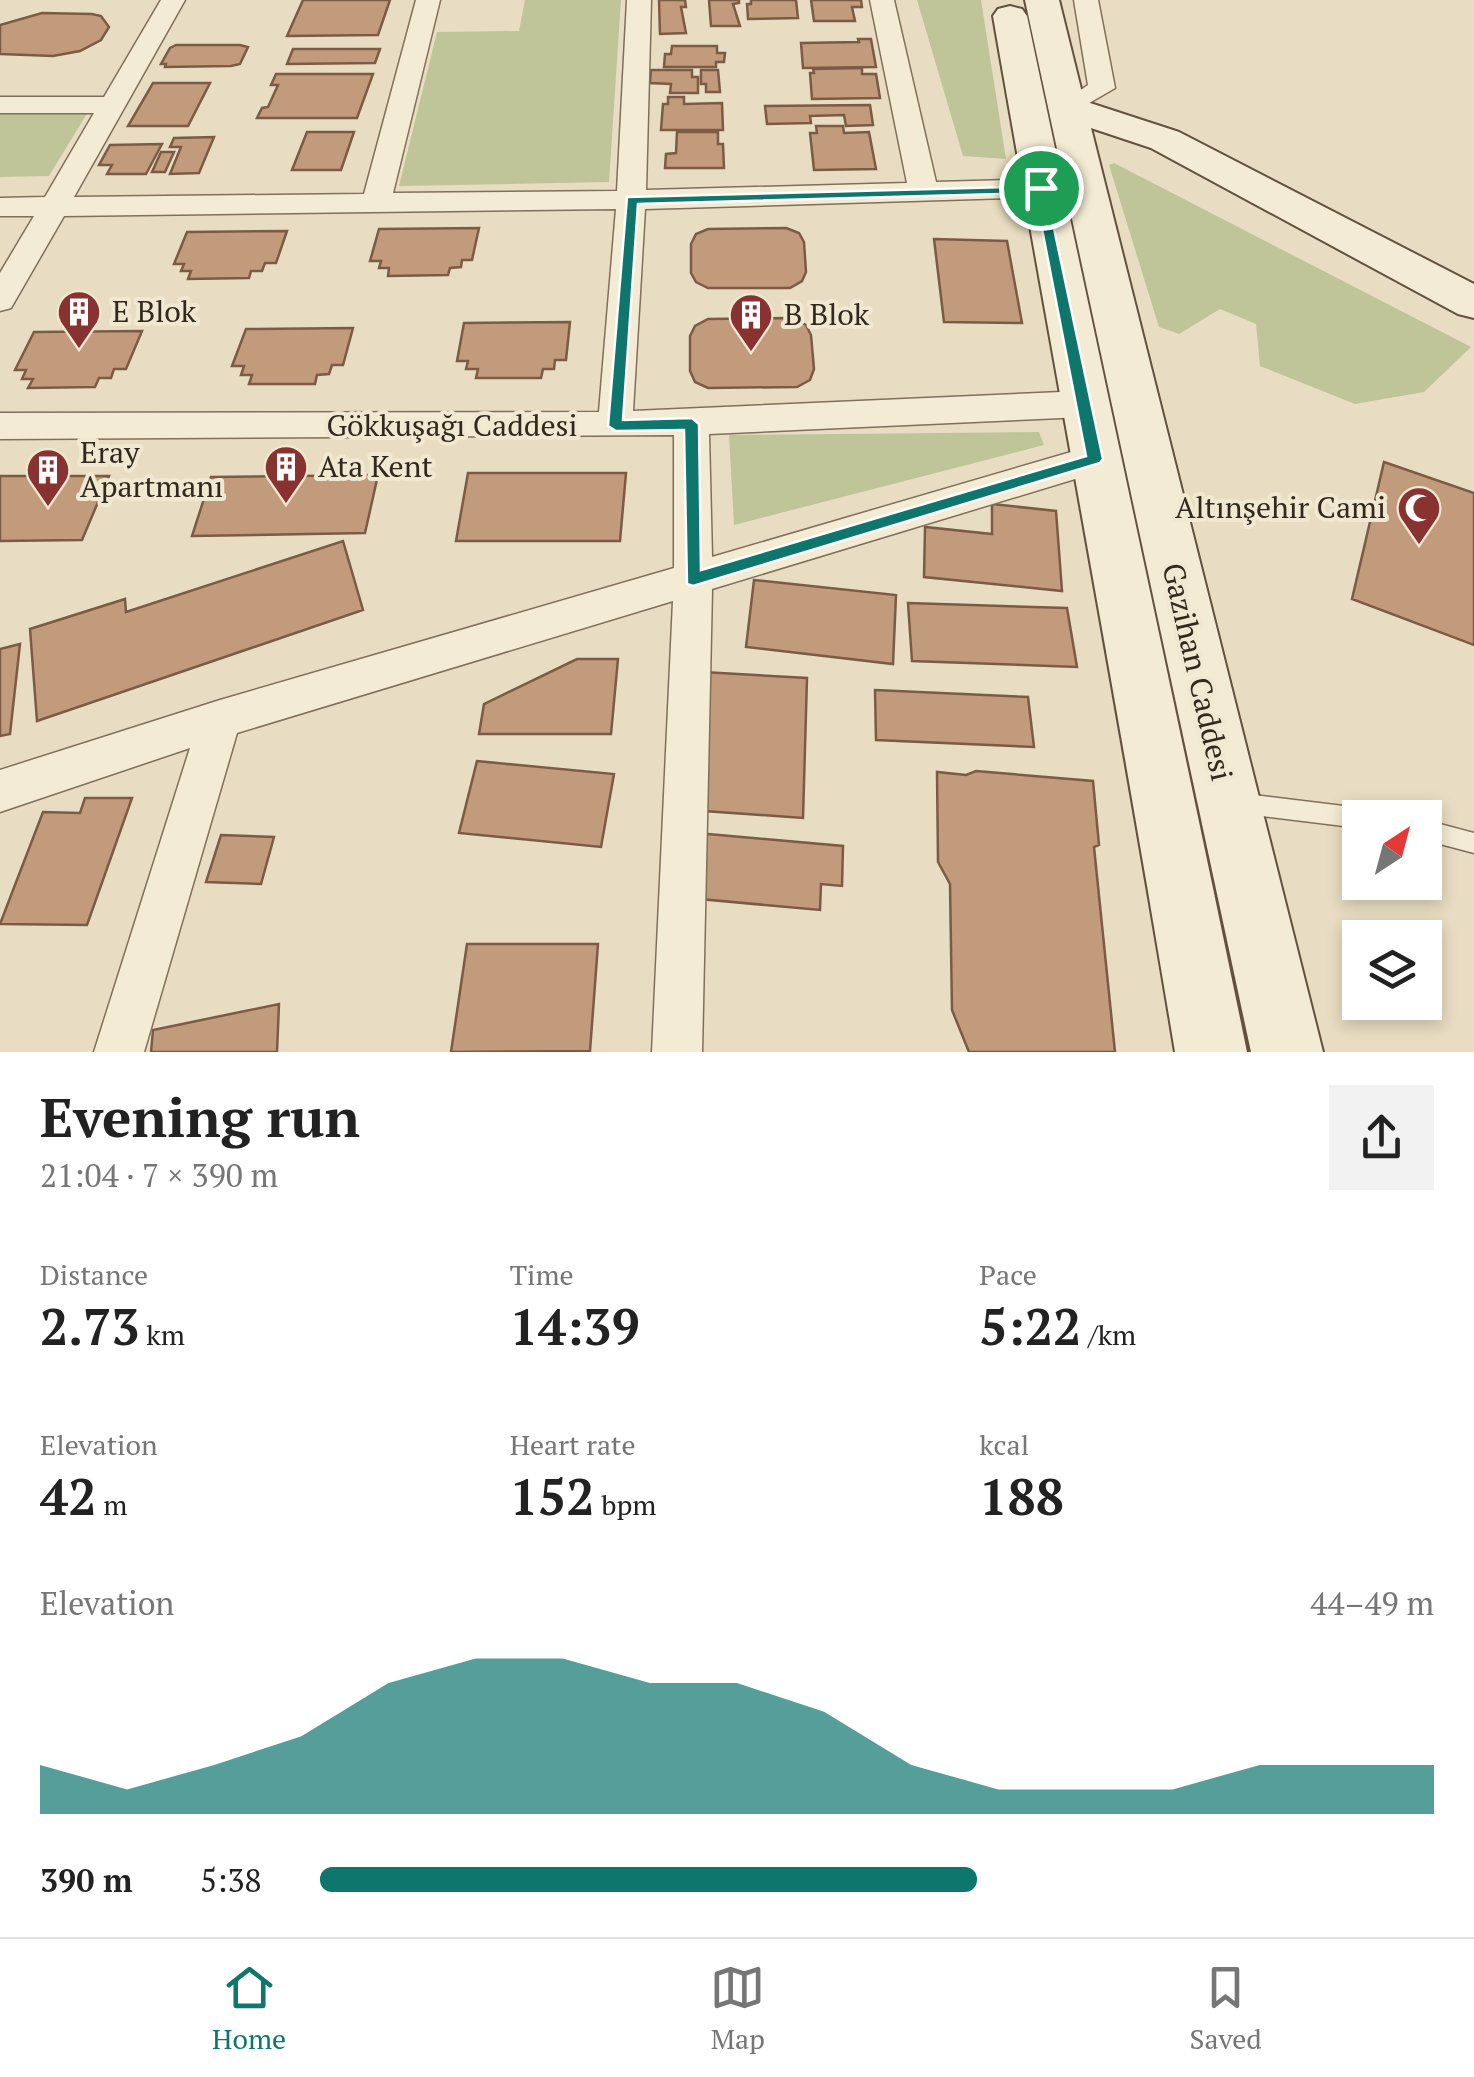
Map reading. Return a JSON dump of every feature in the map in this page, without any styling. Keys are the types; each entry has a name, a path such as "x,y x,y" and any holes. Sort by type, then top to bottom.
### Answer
{"main road":[{"name":"Gazihan Caddesi","path":"1007,0 1084,404 1139,662 1211,1052"},
{"name":"Gazihan Caddesi","path":"1042,0 1286,1052"},
{"path":"1070,121 1165,140 1474,302"},
{"path":"1070,121 1474,337"}],"street":[{"path":"0,300 173,0"},
{"path":"376,204 428,0"},
{"path":"616,426 632,200 639,0"},
{"path":"882,0 923,189"},
{"path":"1070,121 1102,88 1086,0"},
{"path":"0,105 112,104"},
{"path":"0,208 632,200 1041,188"},
{"name":"Gökkuşağı Caddesi","path":"0,426 616,426 1084,404"},
{"path":"677,1052 693,579 692,424"},
{"path":"0,791 220,719 1095,459"},
{"path":"118,1052 220,719"}],"lane":[{"path":"1227,802 1342,816"},
{"path":"1442,835 1474,843"}],"green space":[{"path":"525,0 621,0 609,182 399,186 437,32 519,31"},
{"path":"917,0 981,0 1006,159 963,156"},
{"path":"0,112 88,112 49,176 0,177"},
{"path":"1114,163 1471,347 1424,392 1355,404 1260,366 1256,324 1220,309 1179,334 1159,327 1109,165"},
{"path":"1039,432 1044,445 734,525 729,435"}],"building":[{"path":"303,0 390,0 378,35 287,36"},
{"path":"659,0 685,0 686,7 681,7 686,33 660,34"},
{"path":"709,0 739,0 733,4 740,26 711,26"},
{"path":"751,0 796,0 798,18 748,19 747,4"},
{"path":"811,0 861,0 862,7 852,7 855,21 814,21"},
{"path":"42,13 92,14 101,16 109,27 101,40 80,51 53,56 0,54 0,25"},
{"path":"858,39 871,39 876,67 803,68 801,43 859,42"},
{"path":"176,45 248,47 240,64 165,67 161,64"},
{"path":"672,46 717,46 717,53 725,53 724,62 716,62 716,67 664,67 665,54 671,54"},
{"path":"293,49 380,49 375,63 287,64"},
{"path":"862,68 862,74 876,74 880,98 812,99 813,69"},
{"path":"651,70 692,70 692,77 698,77 698,93 670,93 671,84 650,83"},
{"path":"701,70 718,70 720,92 706,92 706,84 701,84"},
{"path":"276,74 373,74 357,118 257,118 262,108 268,107 278,85 271,85"},
{"path":"153,83 210,83 188,126 128,126"},
{"path":"668,97 684,97 684,104 722,103 723,130 661,130 663,104 668,104"},
{"path":"870,105 873,125 846,126 844,115 810,116 811,123 767,124 765,106"},
{"path":"816,126 843,126 844,133 869,132 876,169 814,170 810,133 817,133"},
{"path":"307,132 354,132 341,170 292,170"},
{"path":"677,132 718,132 724,168 665,168 666,154 676,153"},
{"path":"214,137 199,173 170,174 181,147 170,147 174,138"},
{"path":"162,144 146,174 107,174 112,165 99,165 110,145"},
{"path":"161,152 174,152 165,172 152,172"},
{"path":"479,228 472,260 462,260 461,267 450,268 448,275 388,276 389,268 379,268 381,261 370,261 379,229"},
{"path":"786,228 799,233 804,242 806,272 802,281 790,288 708,288 696,282 691,273 691,244 696,234 708,229"},
{"path":"287,231 276,263 265,263 262,271 251,271 249,278 188,279 191,271 181,271 184,264 174,264 187,232"},
{"path":"934,239 1007,241 1022,323 944,322"},
{"name":"B Blok","path":"792,318 806,325 811,335 814,369 810,380 797,387 708,388 695,382 690,371 690,336 695,326 708,319"},
{"path":"570,322 566,360 555,360 554,369 543,369 541,378 476,378 478,369 466,369 468,361 457,361 464,323"},
{"path":"353,328 343,365 332,365 329,374 317,375 315,384 249,384 252,375 241,375 244,366 232,366 246,329"},
{"name":"E Blok","path":"142,331 126,369 114,369 111,378 99,378 95,387 28,388 33,379 22,379 26,370 15,370 34,332"},
{"name":"Altınşehir Cami","path":"1384,462 1474,493 1474,645 1352,599"},
{"path":"468,473 626,473 620,541 456,541"},
{"name":"Ata Kent","path":"378,475 365,533 192,536 211,477"},
{"name":"Eray Apartmanı","path":"0,476 109,476 82,540 0,541"},
{"path":"992,504 1056,511 1062,591 924,577 925,527 992,534"},
{"path":"343,541 363,610 37,721 30,629 125,599 126,612"},
{"path":"754,580 896,595 893,664 746,647"},
{"path":"908,603 1067,608 1077,667 912,661"},
{"path":"20,644 10,734 0,736 0,649"},
{"path":"577,659 618,659 611,734 479,734 484,704"},
{"path":"703,672 807,678 803,818 690,810"},
{"path":"875,690 1028,697 1034,747 876,740"},
{"path":"477,761 614,774 601,847 459,833"},
{"path":"976,771 1093,781 1099,845 1094,847 1115,1052 969,1052 952,1010 950,884 938,862 937,772 966,775"},
{"path":"85,798 132,798 87,925 0,924 43,812 80,813"},
{"path":"697,833 843,846 842,886 821,884 820,910 689,898"},
{"path":"221,835 274,837 261,884 206,882"},
{"path":"467,944 598,944 590,1051 451,1052"},
{"path":"279,1004 277,1052 151,1052 153,1030"}],"place":[{"name":"E Blok","path":"79,350"},
{"name":"B Blok","path":"751,353"},
{"name":"Ata Kent","path":"286,505"},
{"name":"Eray Apartmanı","path":"48,508"},
{"name":"Altınşehir Cami","path":"1419,546"}],"route":[{"path":"1041,188 1095,459 693,579 692,424 616,426 632,200 1041,188"}]}
